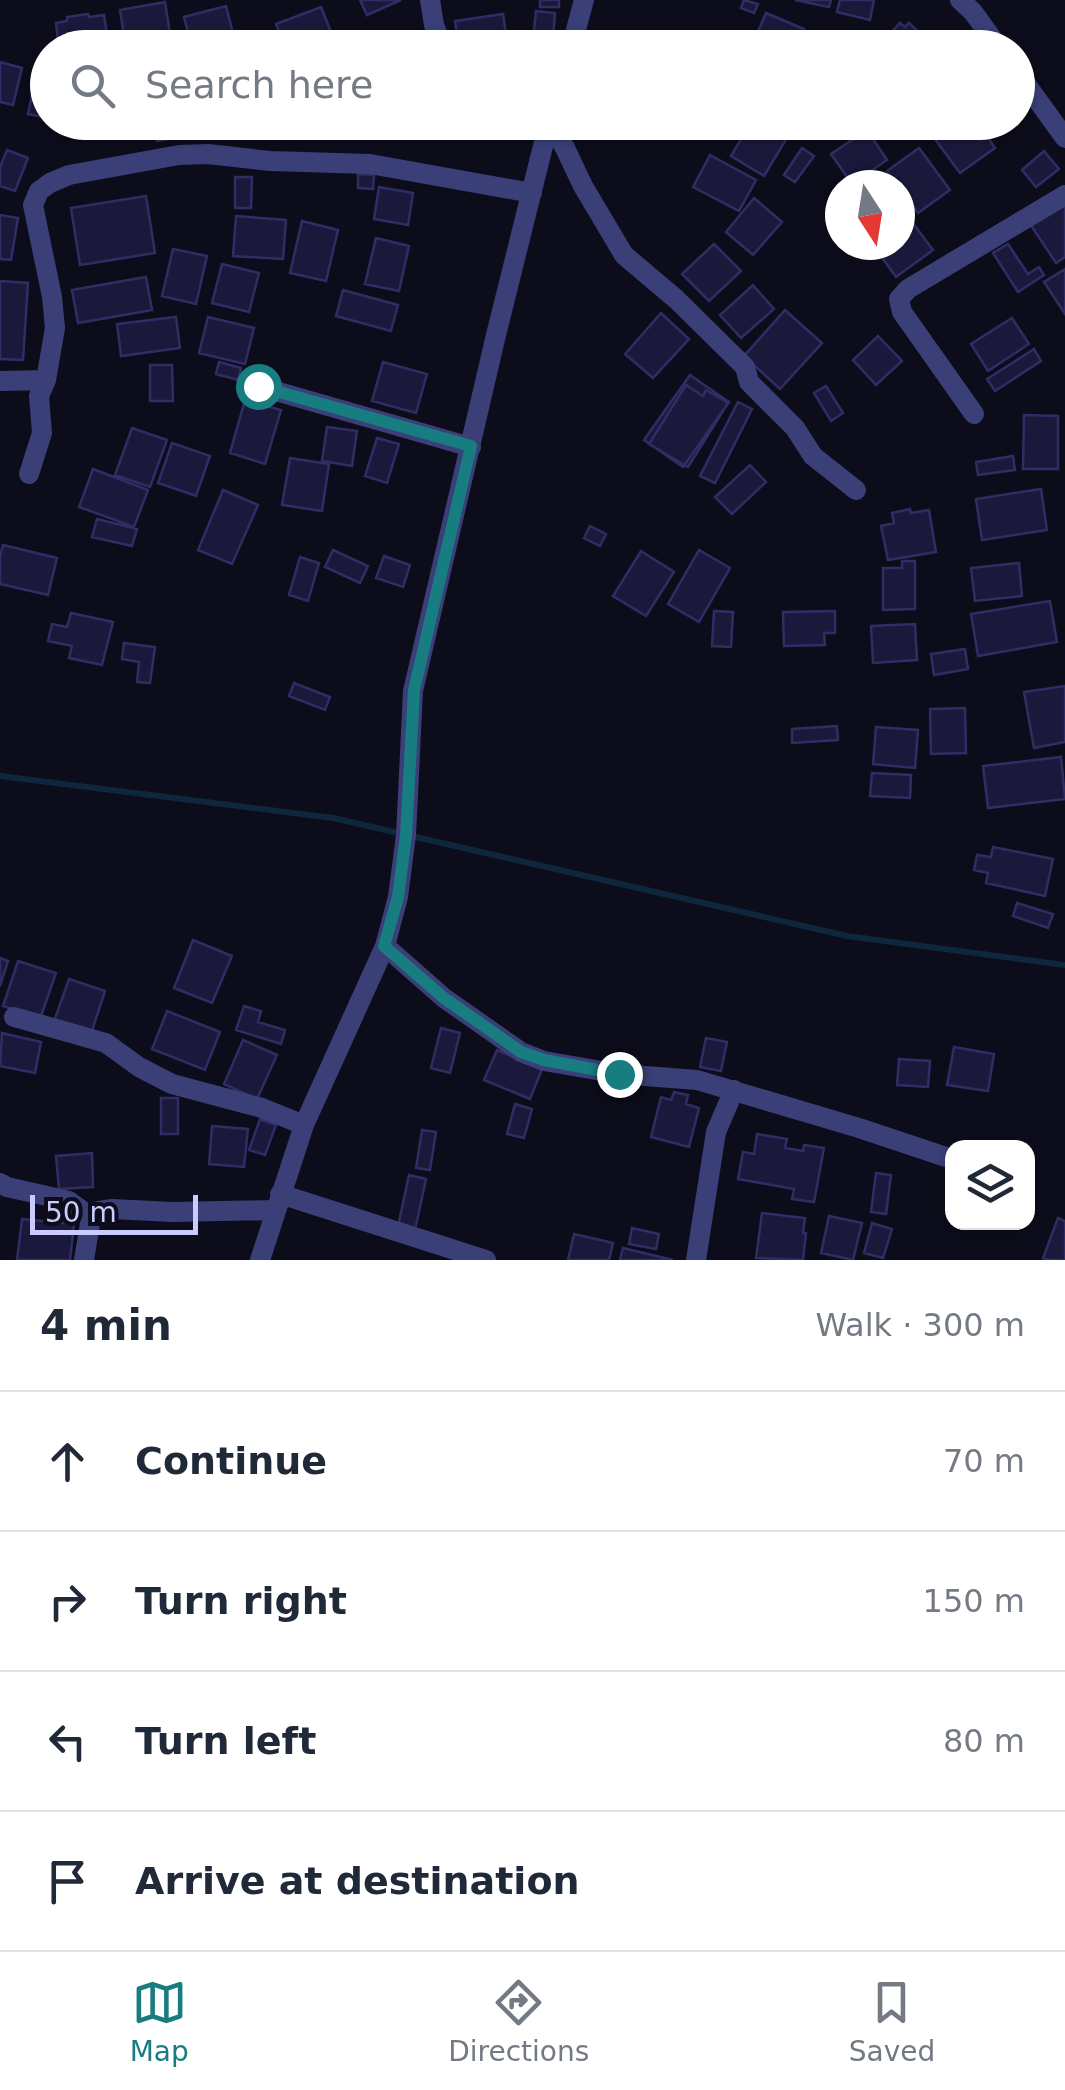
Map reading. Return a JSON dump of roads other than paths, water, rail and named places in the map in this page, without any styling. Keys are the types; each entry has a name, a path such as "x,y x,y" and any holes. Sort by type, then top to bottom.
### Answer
{"street":[{"path":"430,0 436,30"},
{"path":"575,30 584,0"},
{"path":"960,0 986,30"},
{"path":"1035,97 1065,138"},
{"path":"260,1260 304,1124 384,946 398,897 406,835 414,690 546,140"},
{"path":"560,140 624,254 745,367 749,382 795,428 814,456 856,490"},
{"path":"29,474 42,433 40,396 54,328 52,296 33,206 39,191 50,183 69,174 179,154 208,154 270,161 370,164 532,194"},
{"path":"974,414 902,312 900,299 908,289 1065,195"},
{"path":"0,381 46,380"},
{"path":"258,386 471,446"},
{"path":"384,946 444,998 521,1052 600,1071 697,1080 945,1157"},
{"path":"14,1017 106,1043 172,1084 262,1108 304,1124"},
{"path":"696,1260 716,1132 734,1090"},
{"path":"0,1183 69,1201 91,1218"},
{"path":"84,1260 91,1218 99,1211 173,1212 277,1202 486,1260"}],"waterway":[{"path":"0,776 333,818 847,936 1065,965"}]}
